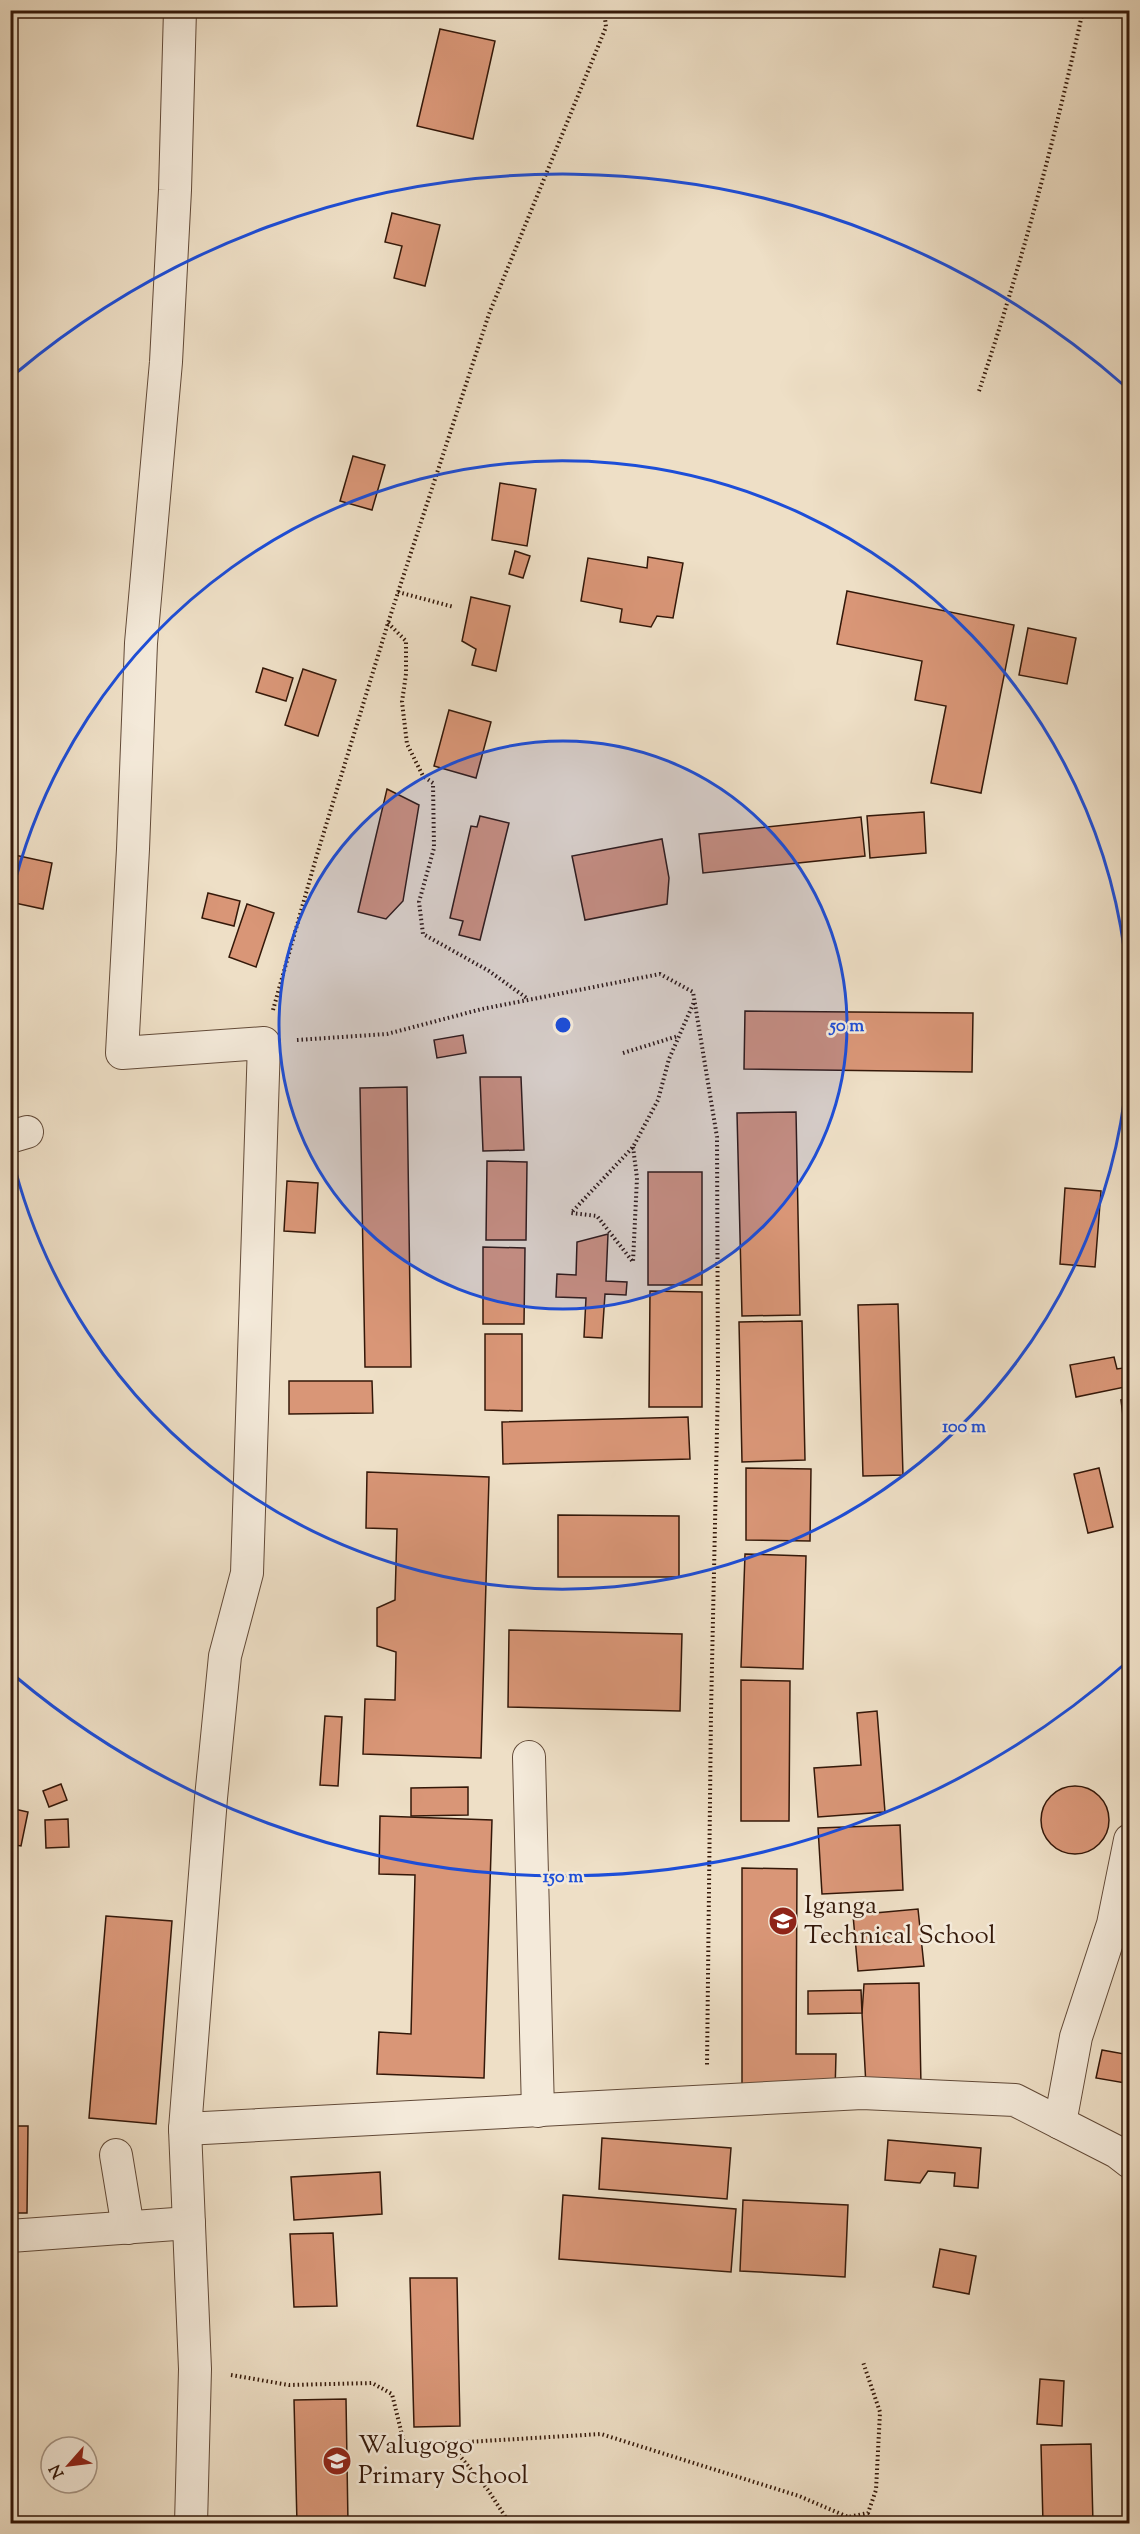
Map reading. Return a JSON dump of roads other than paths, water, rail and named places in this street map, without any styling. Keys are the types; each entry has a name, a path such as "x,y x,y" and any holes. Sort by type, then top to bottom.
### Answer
{"street":[{"path":"180,10 175,190 166,362 141,643 122,1053 264,1042 248,1573 225,1656 211,1798 185,2129 195,2369 191,2523"},
{"path":"529,1757 538,2111"},
{"path":"1060,2123 1076,2037 1113,1924 1130,1840"},
{"path":"185,2129 862,2093 1015,2100 1117,2152 1130,2162"},
{"path":"116,2155 128,2228"},
{"path":"10,2236 189,2223"}],"place":[{"name":"Iganga Technical School","path":"783,1921"},
{"name":"Walugogo Primary School","path":"337,2461"}]}
